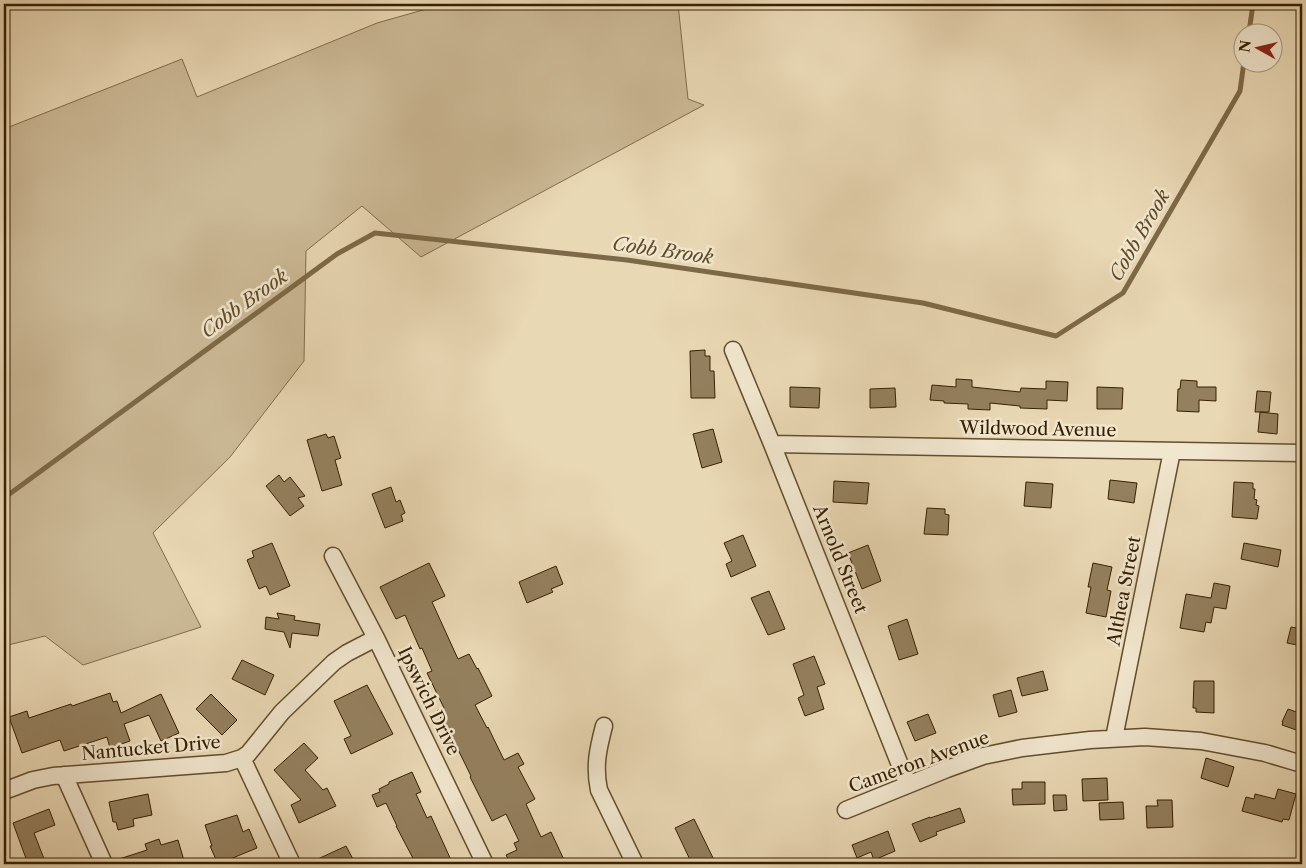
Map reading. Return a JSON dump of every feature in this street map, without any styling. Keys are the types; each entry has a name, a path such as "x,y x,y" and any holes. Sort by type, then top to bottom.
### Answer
{"street":[{"name":"Arnold Street","path":"733,350 908,785"},
{"name":"Wildwood Avenue","path":"772,444 1302,453"},
{"name":"Althea Street","path":"1114,738 1172,451"},
{"name":"Ipswich Drive","path":"334,556 376,638 485,864"},
{"name":"Nantucket Drive","path":"4,791 43,777 226,763 242,758 254,748 282,712 328,667 347,653 376,638"},
{"path":"604,726 596,763 597,777 600,790 635,864"},
{"name":"Cameron Avenue","path":"846,810 971,760 1002,752 1065,742 1114,738 1161,738 1201,741 1264,753 1302,764"},
{"path":"242,758 292,864"},
{"path":"64,775 104,864"}],"shaded area":[{"path":"444,4 678,4 688,99 704,105 421,257 362,206 306,251 304,361 230,457 153,533 201,627 83,665 45,636 4,646 4,129 182,59 197,97 377,23"}],"building":[{"path":"705,350 705,356 710,356 710,371 714,371 715,398 691,398 690,351"},
{"path":"956,379 972,380 972,387 1020,392 1021,388 1046,389 1046,381 1068,382 1067,401 1047,400 1047,409 1020,408 1020,406 990,403 990,410 968,409 968,404 944,403 944,401 930,400 932,385 956,387"},
{"path":"1181,380 1197,381 1197,387 1216,387 1216,401 1199,400 1199,412 1177,411 1178,389 1180,389"},
{"path":"790,387 820,388 819,408 790,407"},
{"path":"1097,387 1123,388 1122,409 1097,409"},
{"path":"895,388 896,407 870,408 870,389"},
{"path":"1257,391 1271,392 1269,412 1255,412"},
{"path":"1260,412 1278,414 1277,434 1258,432"},
{"path":"713,429 722,462 702,468 693,434"},
{"path":"326,434 328,438 334,436 341,458 335,460 342,485 322,491 307,440"},
{"path":"279,475 284,482 290,477 305,496 298,498 304,506 290,516 266,486"},
{"path":"1110,480 1137,483 1134,503 1108,499"},
{"path":"834,481 869,483 867,504 833,502"},
{"path":"1026,482 1053,484 1051,508 1024,506"},
{"path":"1234,482 1253,483 1253,489 1255,489 1254,499 1257,500 1256,505 1259,506 1257,519 1232,517"},
{"path":"391,487 396,502 400,500 405,513 401,515 403,521 385,528 372,494"},
{"path":"927,508 945,509 945,514 949,515 948,535 924,534"},
{"path":"743,535 756,566 731,577 726,564 732,561 724,543"},
{"path":"272,543 290,586 270,595 266,586 259,589 247,560 254,557 252,551"},
{"path":"1244,543 1281,550 1278,567 1241,559"},
{"path":"868,545 881,581 862,589 848,553"},
{"path":"429,563 445,596 432,602 458,659 469,654 492,696 475,705 504,760 518,753 524,764 518,767 535,799 526,804 541,837 551,832 566,864 511,864 506,855 517,850 514,843 519,841 506,814 492,821 446,725 437,711 444,708 427,673 432,671 422,648 420,649 405,615 396,619 380,587"},
{"path":"1093,563 1112,567 1107,590 1111,591 1106,617 1086,613 1091,587 1088,587"},
{"path":"556,566 563,584 551,589 553,592 527,603 519,582"},
{"path":"1214,583 1230,586 1226,609 1214,607 1211,623 1206,622 1204,632 1180,628 1186,594 1211,598"},
{"path":"769,591 785,629 768,635 751,598"},
{"path":"277,613 295,616 294,620 320,624 318,636 292,633 290,648 284,632 265,629 266,617 279,619"},
{"path":"907,619 918,654 899,660 888,626"},
{"path":"1291,627 1302,629 1302,646 1287,643"},
{"path":"814,656 825,684 817,687 824,709 805,716 798,698 804,695 793,664"},
{"path":"242,660 274,675 265,695 232,679"},
{"path":"1043,671 1048,690 1022,696 1017,678"},
{"path":"1194,681 1214,681 1214,713 1196,712 1196,708 1193,708"},
{"path":"367,685 393,734 351,754 344,739 351,736 334,701"},
{"path":"1011,690 1017,712 999,717 993,695"},
{"path":"110,693 113,702 117,701 121,713 161,694 179,733 161,741 149,715 124,724 130,741 110,748 107,737 64,751 60,740 22,753 9,717 27,711 29,718"},
{"path":"211,694 237,720 222,735 196,709"},
{"path":"1288,709 1302,714 1302,732 1282,725"},
{"path":"928,714 936,733 915,741 907,722"},
{"path":"304,743 318,758 305,770 323,790 327,788 336,806 299,823 291,805 301,800 274,770"},
{"path":"1206,758 1234,767 1228,787 1201,778"},
{"path":"412,772 421,792 416,794 427,818 431,816 451,860 442,864 416,864 386,803 377,807 372,795 380,792 379,789 389,784 389,782"},
{"path":"1107,778 1108,800 1083,801 1082,779"},
{"path":"1022,782 1045,782 1045,804 1013,805 1012,789 1022,789"},
{"path":"1278,789 1296,794 1289,820 1283,819 1282,822 1242,811 1246,797 1254,799 1255,794 1275,799"},
{"path":"148,794 152,815 133,819 134,826 118,830 116,822 113,822 109,802"},
{"path":"1053,795 1066,795 1067,810 1054,811"},
{"path":"1157,800 1172,800 1173,827 1147,828 1146,806 1158,806"},
{"path":"1123,802 1124,819 1100,820 1099,803"},
{"path":"960,808 965,822 936,832 937,835 920,842 912,824"},
{"path":"49,809 55,825 34,833 46,864 28,864 13,823"},
{"path":"237,815 243,832 249,829 257,848 218,864 210,846 212,846 205,825"},
{"path":"694,819 716,864 692,864 675,828"},
{"path":"888,831 895,851 874,860 871,852 857,858 852,845"},
{"path":"159,839 161,845 178,840 185,864 114,864 113,861 147,850 145,844"},
{"path":"346,846 354,861 347,864 307,864"}],"waterway":[{"name":"Cobb Brook","path":"1250,22 1253,4"},
{"name":"Cobb Brook","path":"4,498 337,254 375,233 627,260 923,303 1056,336 1123,293 1240,91 1243,72"}]}
